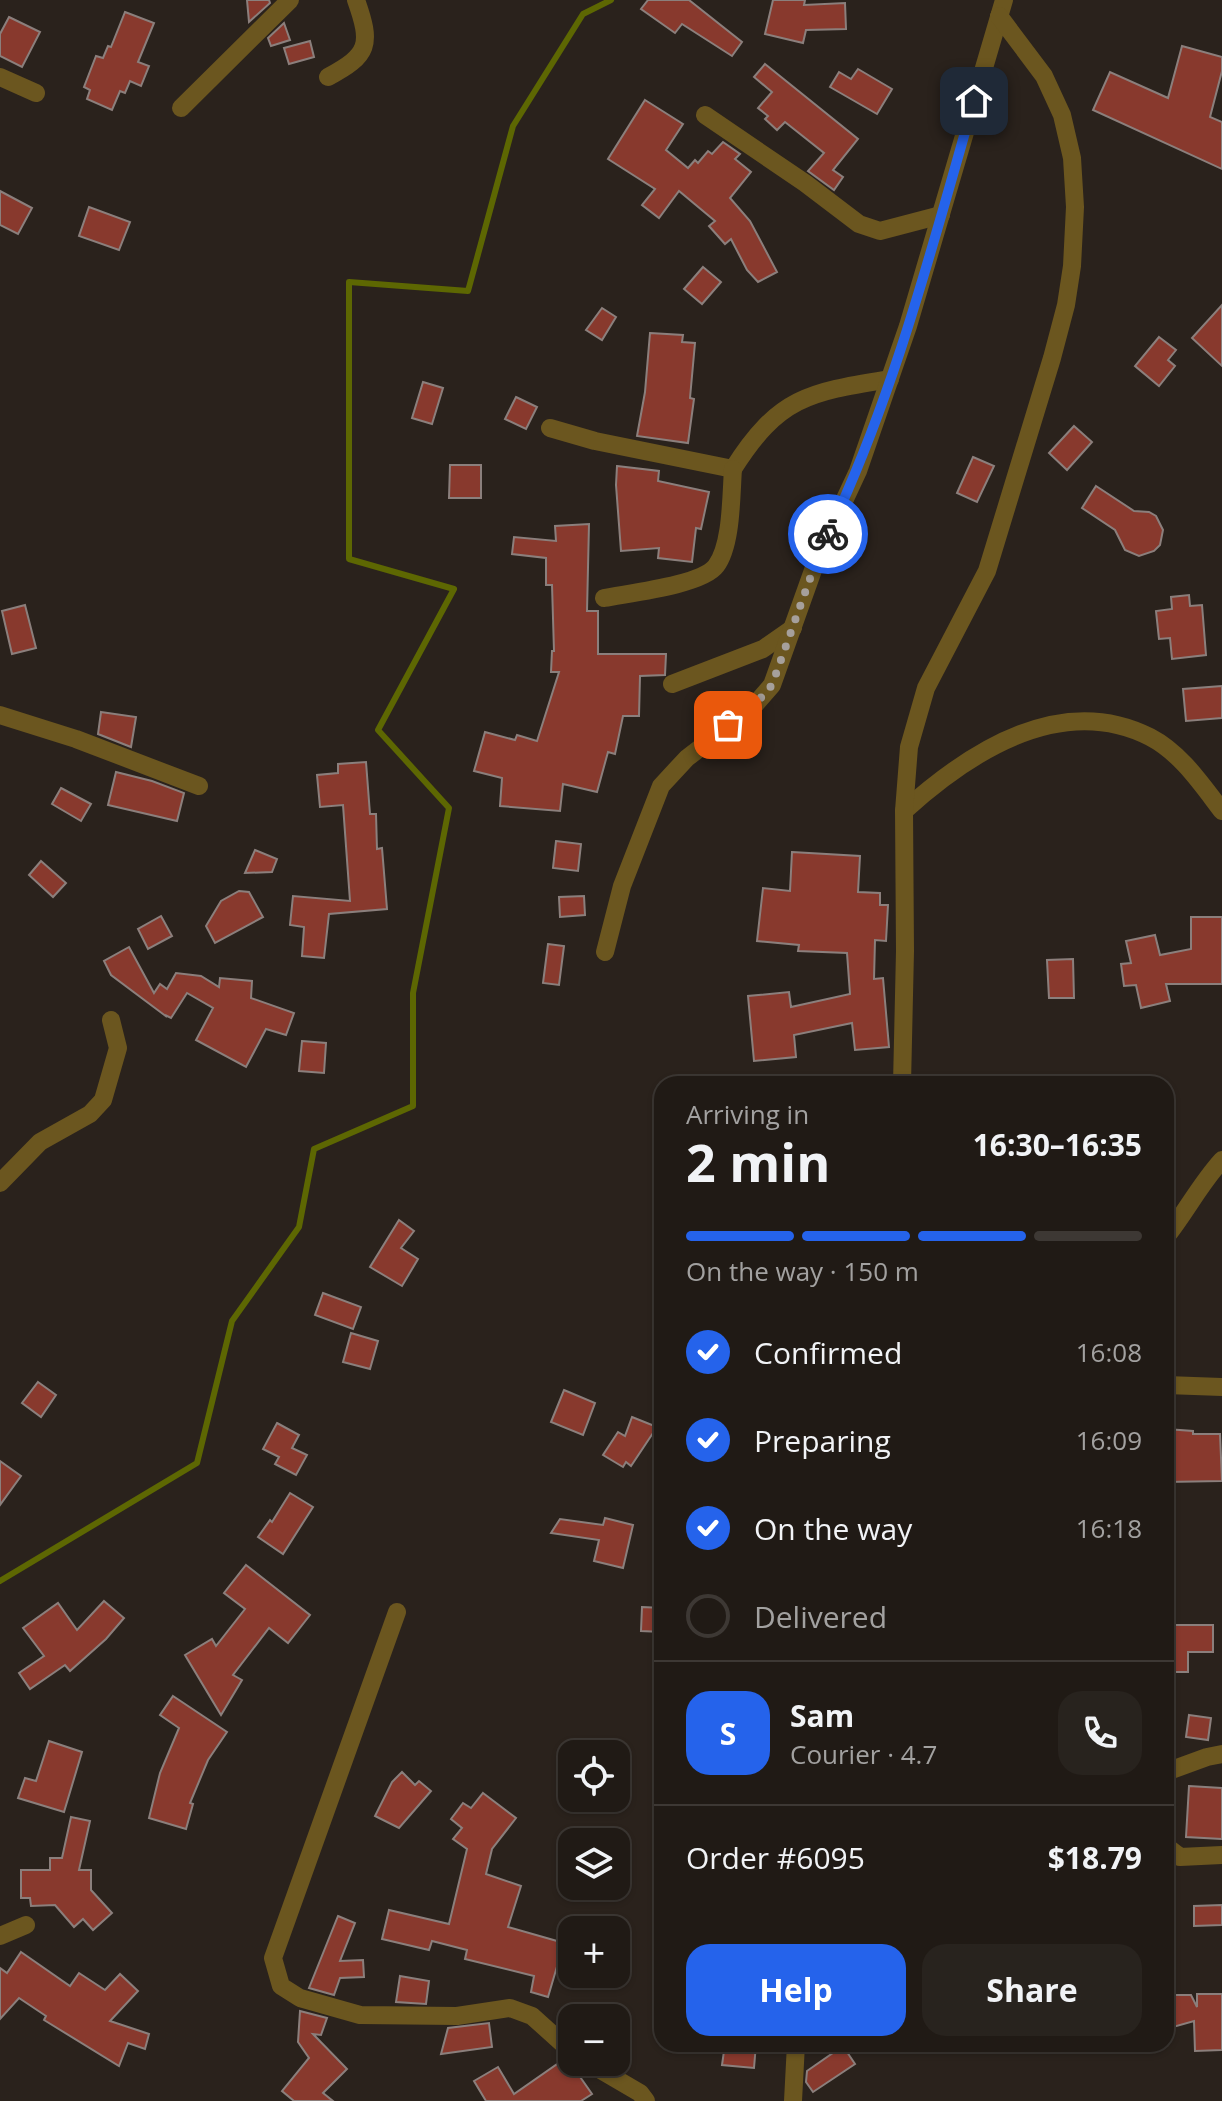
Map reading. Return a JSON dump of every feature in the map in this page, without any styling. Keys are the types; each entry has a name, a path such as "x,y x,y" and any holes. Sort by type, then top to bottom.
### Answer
{"street":[{"path":"181,108 290,0"},
{"path":"328,77 353,64 363,47 363,18 356,0"},
{"path":"605,952 622,886 661,786 687,758 753,707 772,685 817,559 858,471 890,379 1001,8"},
{"path":"902,1076 904,811 909,747 926,688 987,571 1052,358 1066,305 1072,266 1072,158 1062,115 1044,76 1001,8"},
{"path":"0,77 36,93"},
{"path":"705,115 859,224 880,231 941,215"},
{"path":"604,598 699,578 716,568 725,547 733,469 751,441 790,404 809,395 890,379"},
{"path":"550,428 595,441 733,469"},
{"path":"672,684 763,649 793,628"},
{"path":"0,715 76,739 199,786"},
{"path":"904,811 967,760 1010,736 1069,722 1111,722 1153,738 1193,772 1222,811"},
{"path":"0,1183 40,1142 90,1114 103,1100 118,1048 111,1020"},
{"path":"1174,1227 1205,1179 1222,1160"},
{"path":"1174,1385 1222,1387"},
{"path":"397,1612 273,1958 281,1986 300,1998 360,2015 457,2016 510,2008 532,2016 558,2039"},
{"path":"1174,1768 1222,1754"},
{"path":"1174,1852 1180,1857 1222,1855"},
{"path":"0,1936 26,1925"},
{"path":"793,2101 796,2052"},
{"path":"611,2076 640,2093 646,2101"}],"building":[{"path":"247,0 269,0 270,3 249,22"},
{"path":"648,0 689,0 742,42 732,56 682,24 675,33 641,9"},
{"path":"773,0 805,0 804,5 845,3 846,29 806,30 803,43 765,34"},
{"path":"125,12 154,23 138,62 149,66 141,86 130,81 125,93 120,91 112,110 87,99 90,90 84,87 96,56 103,58 108,46 111,47"},
{"path":"9,17 40,32 22,67 0,56 0,34"},
{"path":"284,23 290,40 271,46 268,38"},
{"path":"310,41 314,57 289,64 284,48"},
{"path":"1182,46 1222,57 1222,71 1210,117 1222,122 1222,169 1093,110 1110,72 1168,98"},
{"path":"765,64 858,139 833,170 843,177 834,190 808,171 824,153 785,122 777,130 758,108 772,92 754,77"},
{"path":"858,69 892,89 877,114 830,87 839,72 851,79"},
{"path":"645,100 683,124 666,150 688,168 695,160 698,163 708,151 712,154 723,142 740,154 735,159 751,172 730,198 750,221 777,272 758,282 747,270 731,239 725,244 709,226 715,221 679,191 659,218 642,205 655,189 608,159"},
{"path":"0,191 32,208 18,234 0,225"},
{"path":"89,207 130,222 119,250 79,236"},
{"path":"703,267 721,282 702,304 684,289"},
{"path":"1222,305 1222,366 1192,338"},
{"path":"602,308 616,317 602,340 586,330"},
{"path":"650,333 683,335 682,342 695,343 690,398 694,399 688,443 637,436 645,392"},
{"path":"1159,337 1176,350 1168,360 1175,366 1159,386 1135,366"},
{"path":"423,382 443,388 432,424 412,418"},
{"path":"516,397 537,407 526,429 505,419"},
{"path":"1074,426 1092,442 1067,470 1049,453"},
{"path":"973,457 994,466 977,502 957,493"},
{"path":"450,465 481,465 481,498 449,498"},
{"path":"617,466 659,471 658,481 709,492 701,529 696,528 692,562 658,558 659,548 621,551"},
{"path":"1096,486 1134,511 1156,516 1163,530 1160,545 1154,551 1139,556 1125,550 1115,530 1082,508"},
{"path":"589,524 587,611 598,611 598,654 666,654 665,675 640,676 639,716 623,716 615,754 608,752 597,792 563,784 560,811 500,806 502,778 474,771 485,732 515,740 517,735 537,741 559,672 551,672 554,651 552,585 546,585 546,558 512,554 514,537 556,541 555,526"},
{"path":"1189,595 1190,606 1202,605 1206,655 1172,659 1170,638 1159,639 1156,611 1172,609 1171,597"},
{"path":"25,605 36,648 12,654 2,611"},
{"path":"1222,686 1222,718 1186,721 1183,689"},
{"path":"101,712 136,717 131,747 98,734"},
{"path":"366,762 370,814 376,814 377,849 382,848 387,909 329,914 324,958 302,956 304,927 290,925 293,896 350,901 343,805 320,807 317,775 338,773 338,764"},
{"path":"116,772 184,793 177,821 108,805"},
{"path":"61,788 91,804 81,821 52,804"},
{"path":"556,841 581,844 578,871 553,868"},
{"path":"255,850 277,859 272,872 245,873"},
{"path":"792,852 860,856 858,892 880,893 880,905 888,905 886,941 875,940 874,979 883,978 889,1047 855,1050 852,1023 794,1035 796,1057 754,1061 748,996 789,992 791,1007 850,994 847,953 798,951 799,945 757,941 763,888 790,891"},
{"path":"41,861 66,883 53,897 29,875"},
{"path":"239,891 249,892 263,917 215,943 206,926 221,901"},
{"path":"584,896 585,915 560,917 559,897"},
{"path":"161,916 172,936 148,949 138,929"},
{"path":"1191,917 1222,917 1222,984 1166,984 1170,1001 1141,1008 1136,985 1124,986 1121,964 1131,963 1126,941 1155,935 1160,955 1191,949"},
{"path":"548,944 564,946 559,985 543,983"},
{"path":"129,947 154,993 160,984 167,989 176,973 201,976 219,987 220,978 252,981 251,998 294,1013 286,1035 266,1029 246,1067 196,1040 213,1008 187,993 171,1018 165,1015 167,1017 111,975 104,961"},
{"path":"1073,959 1074,998 1049,998 1047,960"},
{"path":"302,1041 326,1043 324,1073 299,1071"},
{"path":"399,1220 414,1231 401,1248 418,1259 402,1286 370,1267"},
{"path":"323,1293 361,1307 353,1329 315,1315"},
{"path":"351,1333 378,1341 370,1369 343,1362"},
{"path":"38,1382 56,1395 41,1417 22,1403"},
{"path":"564,1390 595,1403 583,1435 551,1422"},
{"path":"632,1417 654,1426 654,1432 631,1466 626,1462 623,1467 603,1455 618,1432 625,1436"},
{"path":"277,1423 299,1435 292,1448 307,1455 296,1475 275,1464 279,1457 263,1449"},
{"path":"1174,1430 1193,1431 1193,1434 1220,1434 1222,1481 1174,1482"},
{"path":"0,1461 21,1476 0,1505"},
{"path":"290,1493 313,1507 283,1554 258,1537 270,1520 272,1522"},
{"path":"605,1518 633,1525 623,1568 594,1561 599,1540 551,1533 560,1519 603,1525"},
{"path":"246,1565 310,1615 288,1643 269,1628 233,1675 242,1680 221,1715 185,1655 212,1639 216,1646 245,1609 224,1593"},
{"path":"104,1601 124,1618 70,1671 65,1665 30,1689 19,1673 44,1656 23,1628 58,1603 77,1630"},
{"path":"642,1607 654,1608 654,1632 641,1631"},
{"path":"1174,1625 1213,1625 1213,1652 1188,1652 1188,1672 1174,1672"},
{"path":"173,1696 227,1732 208,1760 190,1803 193,1804 186,1829 149,1818 160,1773 179,1728 160,1715"},
{"path":"1189,1715 1211,1718 1208,1740 1186,1737"},
{"path":"49,1741 82,1752 64,1812 18,1798 25,1778 36,1781"},
{"path":"402,1772 415,1785 419,1781 431,1791 399,1828 375,1816 392,1782"},
{"path":"1189,1786 1222,1788 1222,1839 1186,1837"},
{"path":"483,1793 516,1818 492,1849 486,1874 521,1886 508,1927 558,1941 558,1963 548,1997 531,1992 534,1976 465,1959 467,1950 432,1941 429,1950 382,1939 389,1910 449,1924 467,1849 453,1839 462,1828 451,1819 463,1803 471,1808"},
{"path":"71,1817 90,1821 79,1870 91,1870 91,1890 112,1913 93,1930 83,1919 74,1927 55,1905 31,1906 30,1898 21,1898 21,1870 50,1870 50,1858 62,1858"},
{"path":"1222,1905 1222,1925 1194,1926 1194,1906"},
{"path":"338,1916 355,1923 340,1961 363,1960 364,1977 340,1978 334,1995 309,1988"},
{"path":"21,1952 70,1986 79,1973 105,1990 120,1974 138,1991 110,2021 149,2034 145,2049 128,2043 119,2066 44,2020 46,2016 19,1998 0,2019 0,1968 7,1973"},
{"path":"400,1976 429,1981 426,2004 396,2002"},
{"path":"1197,1994 1222,1994 1222,2050 1195,2051 1194,2021 1174,2027 1174,1995 1191,1995 1197,2007"},
{"path":"300,2011 327,2018 321,2035 313,2034 347,2069 323,2093 333,2101 294,2101 282,2091 309,2058 298,2042"},
{"path":"489,2023 492,2047 441,2054 448,2028"},
{"path":"724,2052 755,2052 754,2068 722,2065"},
{"path":"834,2052 847,2052 855,2064 813,2092 806,2082 807,2071"},
{"path":"558,2063 558,2076 579,2076 592,2094 581,2101 486,2101 474,2081 498,2067 514,2094"}],"waterway":[{"path":"0,1581 197,1463 232,1321 299,1227 314,1149 413,1106 413,993 449,808 378,730 454,589 349,559 349,282 468,291 513,126 583,14 611,0"}],"way so far":[{"path":"728,725 753,707 772,685 828,534"}],"route":[{"path":"828,534 858,471 908,326 974,101"}]}
